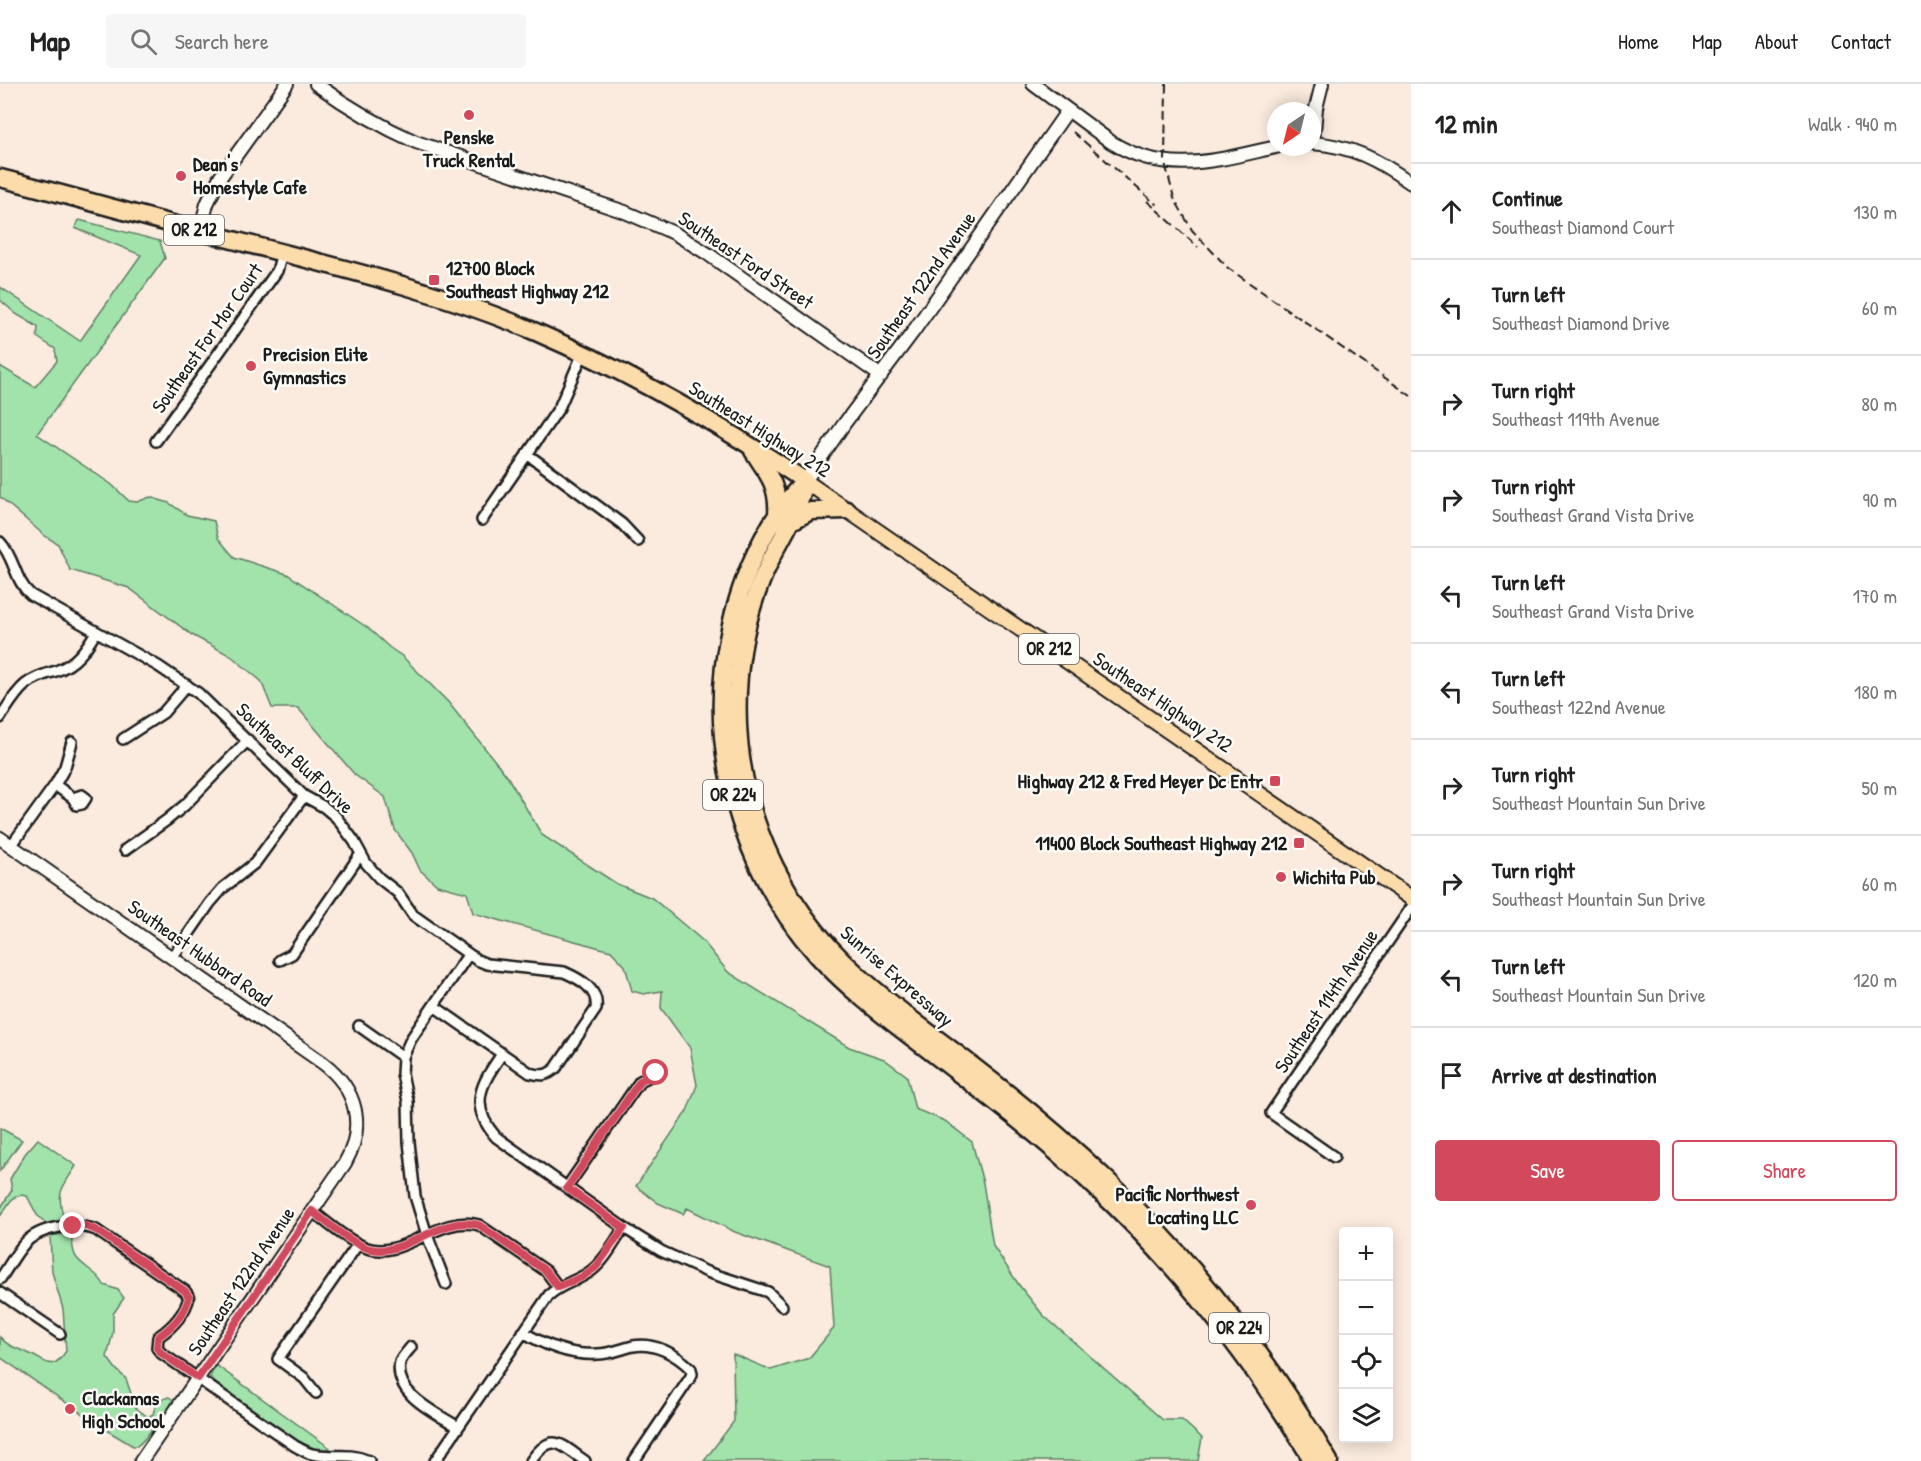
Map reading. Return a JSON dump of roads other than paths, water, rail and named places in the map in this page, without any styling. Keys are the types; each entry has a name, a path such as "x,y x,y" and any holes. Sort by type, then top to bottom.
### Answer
{"highway":[{"name":"Southeast Highway 212","path":"0,178 388,281 501,319 583,353 673,398 805,482"},
{"path":"750,445 773,482 784,518 811,512 847,510"},
{"name":"Sunrise Expressway","path":"805,482 791,495 770,561 754,601 743,645 737,694 738,746 745,785 759,834 774,868 790,896 827,945 856,974 1034,1114 1106,1178 1142,1215 1238,1325 1329,1461"},
{"name":"Sunrise Expressway","path":"784,518 750,567 736,606 726,650 722,691 724,740 730,785 747,842 765,881 800,934 846,984 1007,1110 1124,1216 1169,1265 1226,1334 1276,1403 1313,1461"}],"main road":[{"path":"200,232 207,204 219,179 287,84"},
{"name":"Southeast Ford Street","path":"316,84 355,112 407,138 625,212 674,233 715,259 881,376"},
{"path":"1033,84 1118,147 1140,157 1165,163 1192,164 1267,149"},
{"path":"1318,102 1322,84"},
{"name":"Southeast 122nd Avenue","path":"805,482 844,424 914,333 1068,110"},
{"path":"1321,144 1365,154 1411,183"},
{"name":"Southeast Highway 212","path":"805,482 1411,898"},
{"name":"Southeast Hubbard Road","path":"0,838 330,1068 342,1081 350,1095 356,1117"},
{"name":"Southeast 122nd Avenue","path":"141,1461 345,1163 352,1151 357,1131 356,1117"}],"street":[{"name":"Southeast For Mor Court","path":"156,441 277,271 282,253"},
{"path":"482,520 559,408 583,353"},
{"path":"527,454 622,524 638,541"},
{"name":"Southeast Bluff Drive","path":"0,542 7,550 23,588 40,601 158,666 208,701 304,796 336,817 354,842 360,855 379,878 399,894 413,915 468,955 487,964 564,972 590,987 596,996 596,1009 556,1068 541,1076 530,1073 502,1054"},
{"path":"0,718 26,684 71,663 87,647 96,632"},
{"path":"123,739 163,713 187,685"},
{"path":"125,850 185,805 248,740"},
{"path":"11,846 55,785 65,767 72,742"},
{"path":"55,785 74,798"},
{"path":"172,958 210,903 223,888 255,863 304,796"},
{"path":"280,960 292,954 360,855"},
{"name":"Southeast 114th Avenue","path":"1334,1157 1271,1113 1411,908"},
{"path":"446,1284 427,1234 412,1181 409,1113 402,1074 403,1057 411,1039 468,955"},
{"path":"434,1006 502,1054 483,1083 479,1104 485,1124 496,1137 624,1228 661,1251 682,1262 768,1292 782,1306"},
{"path":"359,1026 403,1057"},
{"path":"567,1188 640,1081 656,1073"},
{"path":"312,1211 358,1244 380,1251 458,1222 479,1225 546,1271 558,1287"},
{"path":"0,1279 25,1243 38,1234 55,1228 73,1226 86,1226 96,1230 185,1291 189,1297 188,1304 170,1329 158,1337 157,1348 161,1353 308,1457 348,1454 369,1461"},
{"path":"435,1461 549,1295 558,1287 582,1277 596,1267 624,1228"},
{"path":"316,1393 304,1378 278,1359 358,1244"},
{"path":"0,1293 60,1334"},
{"path":"523,1332 546,1345 581,1354 609,1353 634,1346 655,1346 687,1365 692,1371 690,1378 634,1461"},
{"path":"411,1347 401,1360 400,1373 404,1385 415,1399 458,1427"},
{"path":"531,1461 543,1446 551,1442 558,1443 585,1461"}],"railway":[{"path":"1166,84 1165,163 1174,198 1192,230 1228,268 1411,396"},
{"path":"1073,132 1157,205"},
{"path":"1147,201 1198,247"}],"place":[{"name":"Penske Truck Rental","path":"469,115"},
{"name":"Dean's Homestyle Cafe","path":"181,176"},
{"name":"12700 Block Southeast Highway 212","path":"434,280"},
{"name":"Precision Elite Gymnastics","path":"251,366"},
{"name":"Highway 212 & Fred Meyer Dc Entr","path":"1275,781"},
{"name":"11400 Block Southeast Highway 212","path":"1299,843"},
{"name":"Wichita Pub","path":"1281,877"},
{"name":"Pacific Northwest Locating LLC","path":"1251,1205"},
{"name":"Clackamas High School","path":"70,1409"}]}
